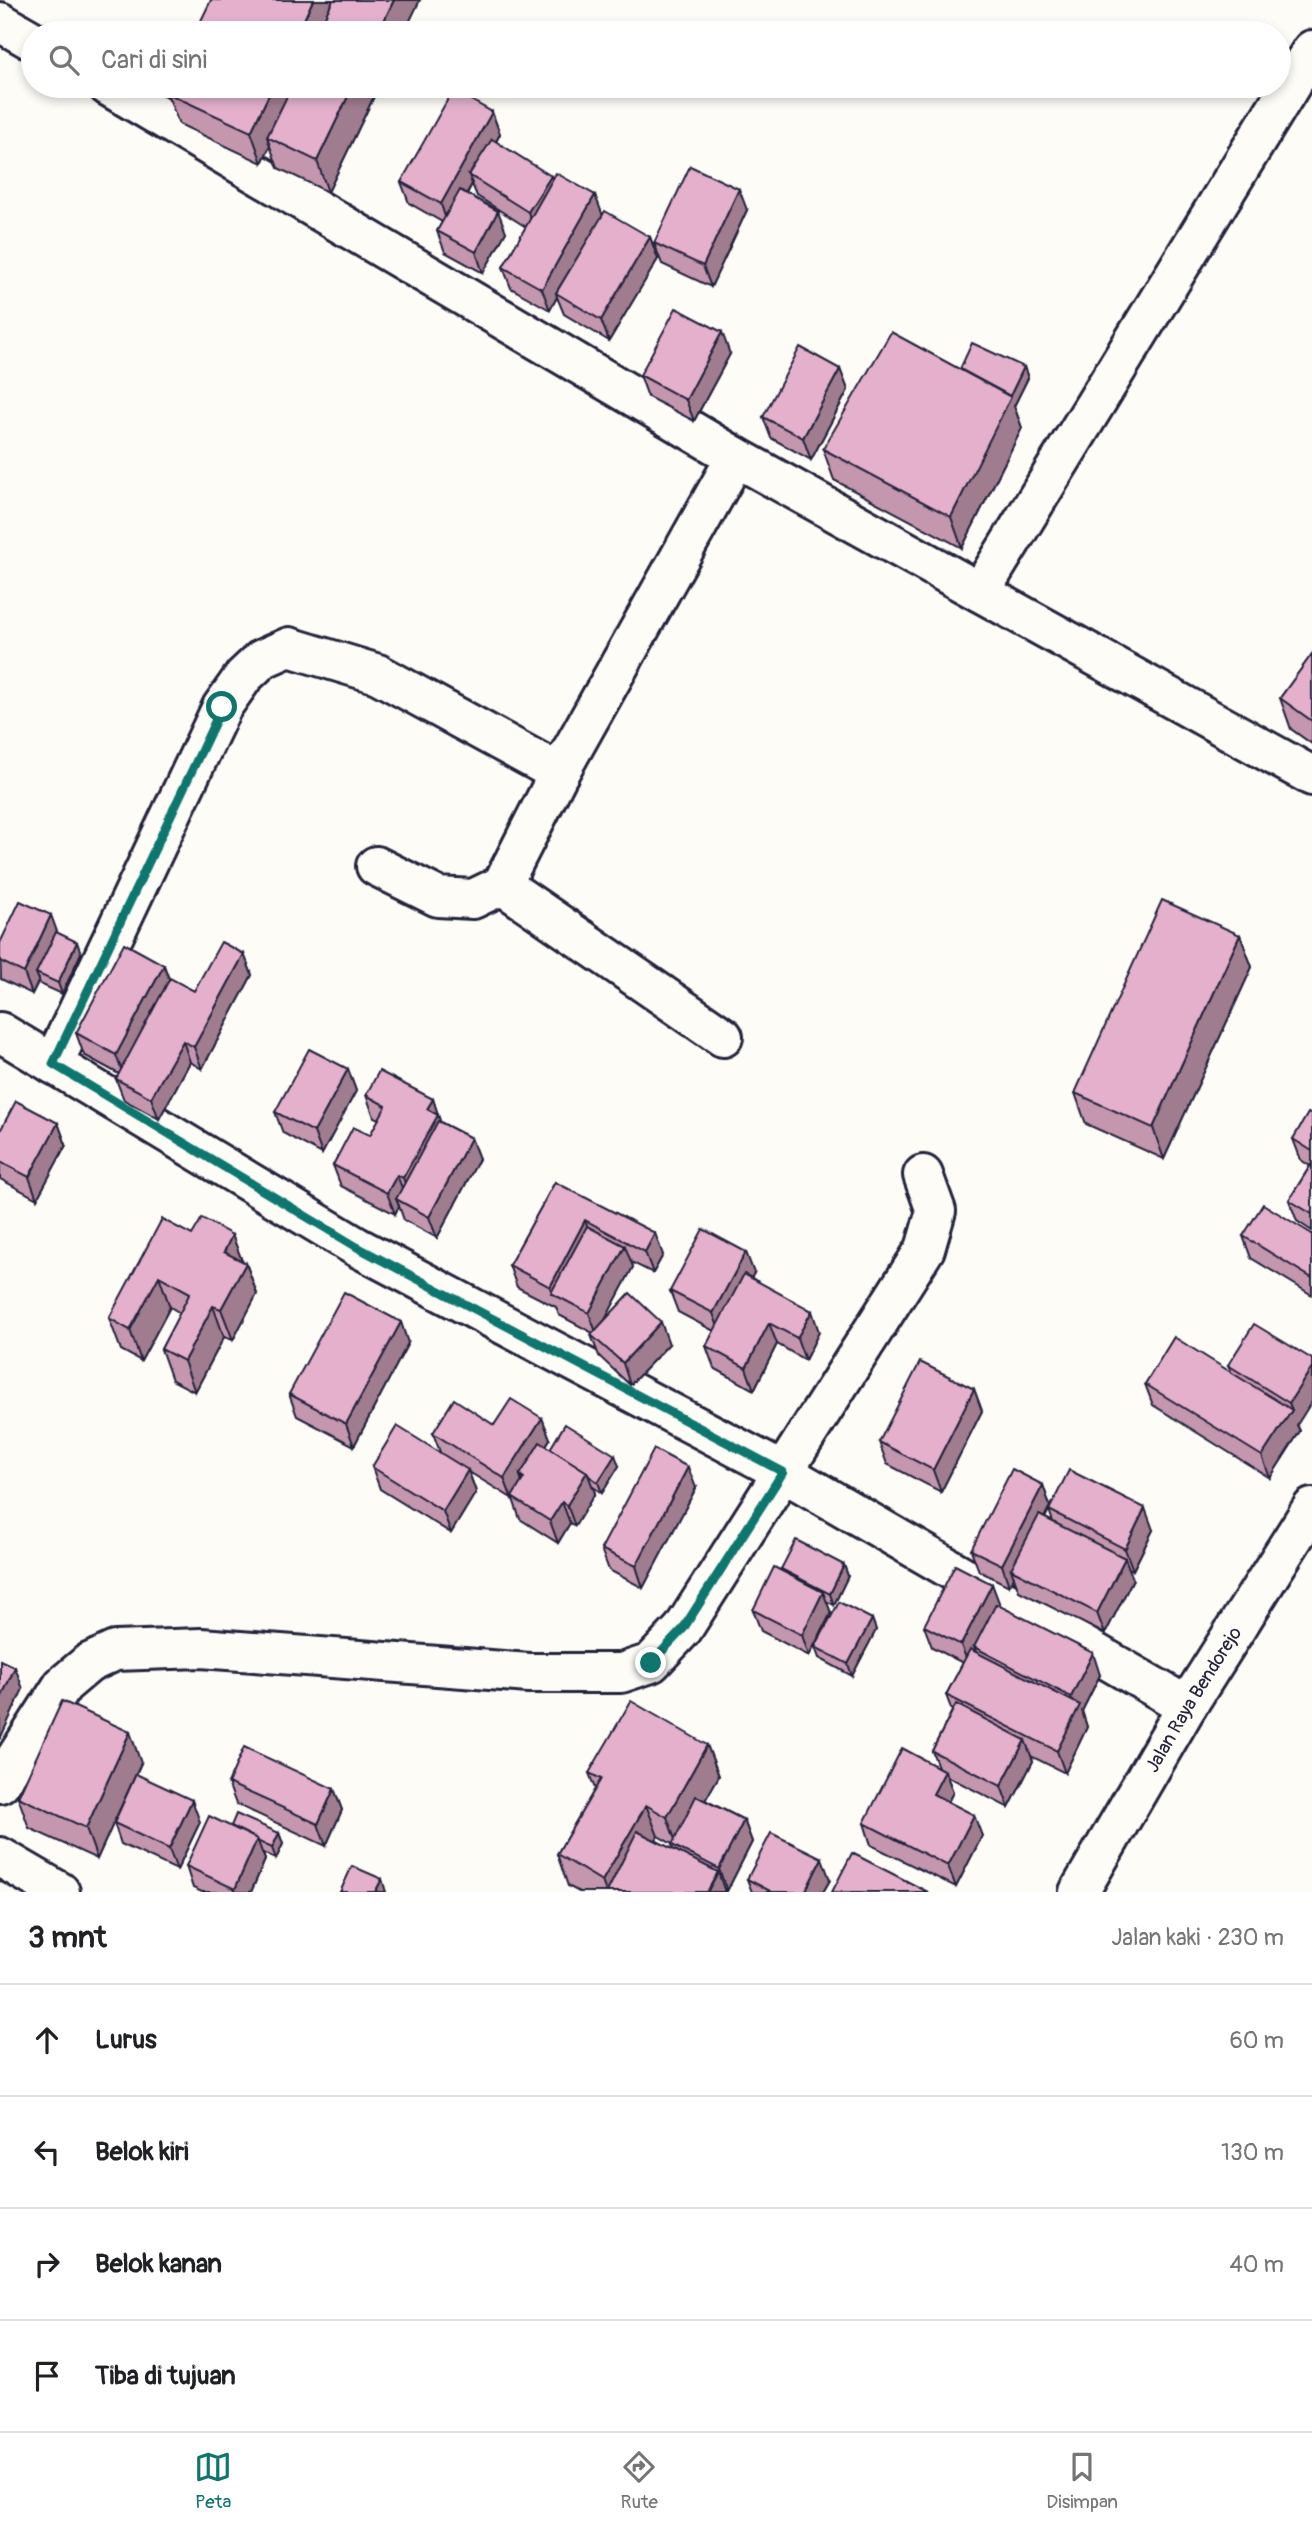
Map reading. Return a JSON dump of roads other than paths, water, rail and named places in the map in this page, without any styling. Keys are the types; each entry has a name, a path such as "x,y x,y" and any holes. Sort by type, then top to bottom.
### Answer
{"street":[{"path":"0,22 21,34"},
{"path":"1291,84 1312,50"},
{"path":"128,98 736,457 1312,776"},
{"path":"980,592 1283,98"},
{"path":"376,866 438,897 473,899 502,885 559,773 736,457"},
{"path":"53,1064 222,707 244,676 262,659 289,647 378,674 559,773"},
{"path":"502,885 723,1037"},
{"path":"0,1032 357,1247 783,1472 1187,1706"},
{"path":"0,1783 63,1685 89,1663 116,1651 201,1648 529,1673 621,1673 651,1663 683,1629 925,1249 936,1211 923,1175"},
{"name":"Jalan Raya Bendorejo","path":"1079,1892 1187,1706 1312,1508"},
{"path":"0,1857 60,1892"}]}
